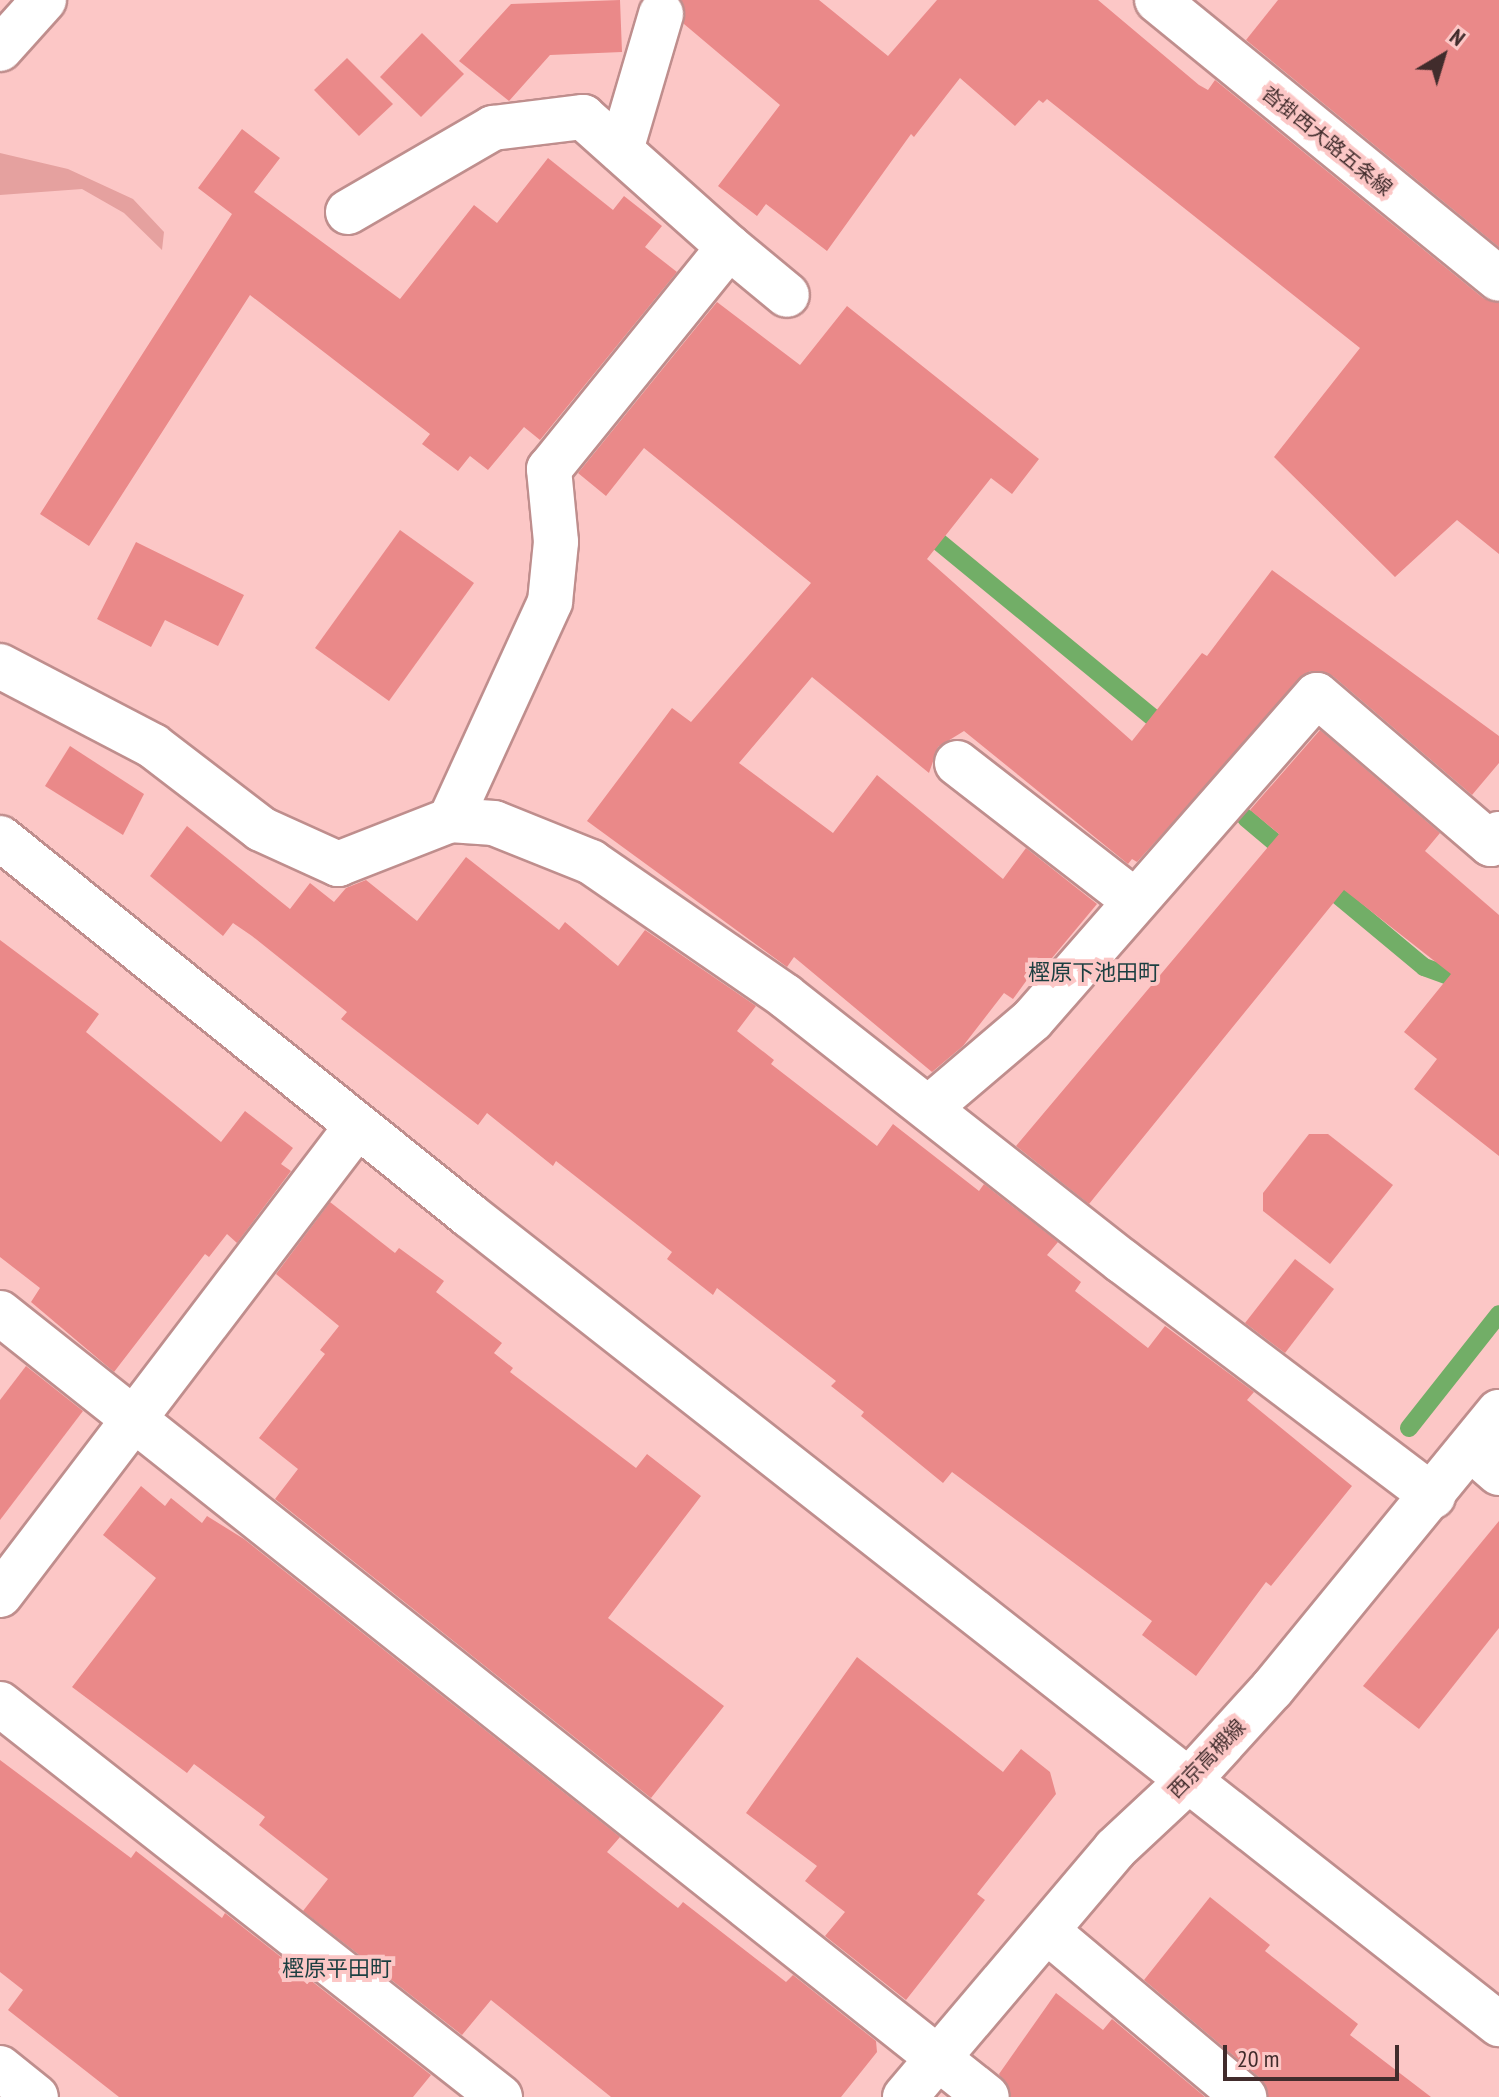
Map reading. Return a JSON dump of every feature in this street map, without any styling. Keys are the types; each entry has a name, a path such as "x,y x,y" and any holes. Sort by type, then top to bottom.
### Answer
{"street":[{"path":"0,49 44,0"},
{"name":"沓掛西大路五条線","path":"1157,0 1499,279"},
{"path":"621,150 661,14"},
{"path":"348,212 493,128 583,117 787,295"},
{"path":"450,820 550,602 556,542 549,469 729,247"},
{"path":"0,666 153,746 261,829 338,864 450,820 494,823 591,862 785,996 931,1106 1122,1261 1433,1496"},
{"path":"931,1106 1032,1020 1317,695 1491,844 1499,834"},
{"path":"957,763 1135,901"},
{"path":"0,838 357,1126 1499,2024"},
{"path":"0,1595 133,1416 357,1126"},
{"path":"0,1313 987,2097"},
{"name":"西京高槻線","path":"905,2097 1115,1849 1190,1779 1433,1496 1485,1460 1499,1412"},
{"path":"0,1704 500,2097"},
{"path":"1047,1931 1244,2097"},
{"path":"0,2068 36,2097"}],"shaded area":[{"path":"0,153 68,169 133,199 164,232 162,250 124,213 82,189 0,195"}],"building":[{"path":"620,0 622,52 550,55 509,101 459,61 511,4"},
{"path":"681,0 819,0 888,56 937,0 1098,0 1199,85 1208,90 1215,80 1483,298 1499,303 1499,554 1457,520 1395,577 1274,457 1360,348 1047,99 1043,103 1039,100 1015,126 960,78 914,137 911,134 827,251 766,204 757,216 718,186 780,105 684,24"},
{"path":"1278,0 1499,0 1499,247 1246,40"},
{"path":"422,33 464,74 421,117 380,77"},
{"path":"347,58 393,104 359,136 314,90"},
{"path":"242,129 280,158 254,192 400,299 474,205 497,223 548,158 613,210 624,196 662,226 645,247 677,272 540,440 524,427 488,470 470,456 458,471 422,444 430,434 250,295 89,546 40,514 232,214 198,188"},
{"path":"717,302 800,365 847,306 1039,459 1012,494 991,478 927,559 1132,741 1202,653 1207,656 1272,570 1499,736 1499,763 1472,795 1333,676 1310,671 1137,862 1132,859 1128,864 964,731 938,747 929,773 812,677 739,763 833,833 877,775 1003,879 1026,848 1097,904 1042,970 1037,966 1013,999 1004,993 963,1046 932,1072 794,957 787,967 587,821 672,708 691,722 811,583 644,448 606,496 578,473"},
{"path":"400,530 474,583 389,701 315,648"},
{"path":"136,542 244,595 218,646 165,620 151,647 97,619"},
{"path":"1320,730 1440,833 1425,851 1499,915 1499,1156 1414,1089 1437,1059 1404,1032 1451,974 1344,890 1089,1204 1016,1146 1279,834 1250,810"},
{"path":"70,746 144,794 123,835 45,786"},
{"path":"187,826 290,909 310,883 334,902 346,888 366,880 417,921 466,857 559,930 565,922 618,966 645,930 756,1006 737,1031 774,1060 771,1064 877,1146 893,1124 979,1191 984,1184 1058,1242 1047,1255 1081,1282 1075,1291 1148,1348 1165,1326 1254,1392 1247,1400 1352,1486 1271,1586 1266,1582 1196,1676 1142,1635 1152,1621 952,1472 943,1483 861,1416 864,1412 831,1386 836,1381 717,1288 713,1295 667,1259 672,1252 556,1161 553,1166 487,1113 478,1125 341,1019 347,1012 252,936 233,923 223,936 150,876"},
{"path":"0,940 99,1014 86,1032 221,1142 245,1111 293,1148 281,1164 291,1171 237,1243 227,1234 209,1257 205,1254 114,1372 31,1302 40,1288 0,1257"},
{"path":"1309,1134 1328,1134 1393,1185 1330,1264 1263,1211 1263,1193"},
{"path":"330,1202 395,1253 399,1248 444,1281 436,1292 502,1343 494,1353 513,1368 510,1372 636,1468 647,1454 701,1496 608,1618 724,1706 651,1798 275,1499 298,1469 259,1438 325,1354 320,1350 339,1326 276,1274"},
{"path":"1295,1259 1334,1289 1285,1353 1245,1323"},
{"path":"26,1366 83,1411 0,1520 0,1400"},
{"path":"141,1486 165,1506 171,1498 202,1523 207,1516 244,1539 620,1837 607,1852 678,1908 683,1902 786,1982 793,1975 876,2041 877,2052 841,2097 611,2097 491,2000 462,2035 303,1911 328,1879 259,1825 265,1817 194,1764 187,1773 72,1687 156,1578 103,1535"},
{"path":"1499,1521 1499,1628 1419,1729 1363,1686"},
{"path":"857,1657 1003,1772 1021,1749 1050,1772 1056,1794 977,1894 985,1900 906,2000 825,1936 845,1912 805,1881 817,1866 746,1813"},
{"path":"0,1760 131,1858 136,1851 222,1918 225,1913 431,2075 413,2097 119,2097 8,2010 23,1990 0,1972"},
{"path":"1210,1897 1270,1945 1265,1951 1358,2024 1350,2035 1431,2097 1268,2097 1260,2078 1144,1980"},
{"path":"1056,1993 1103,2030 1112,2019 1205,2097 1011,2097 999,2074"}],"waterway":[{"path":"922,528 1168,730"},
{"path":"1246,818 1290,855"},
{"path":"1322,882 1424,967 1452,977 1486,973 1499,982"},
{"path":"1409,1428 1499,1314"}],"district":[{"name":"樫原下池田町","path":"1094,973"},
{"name":"樫原平田町","path":"337,1969"}]}
